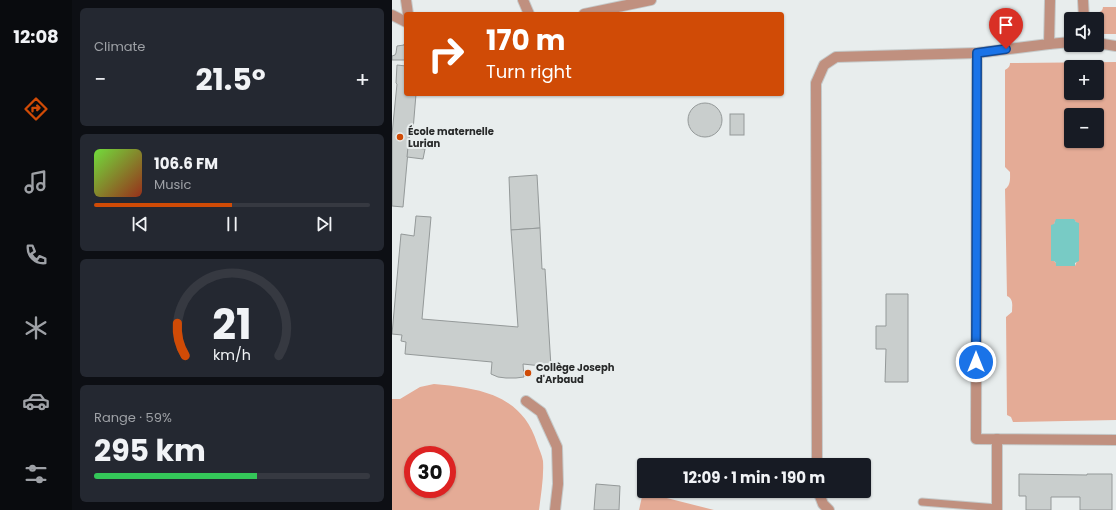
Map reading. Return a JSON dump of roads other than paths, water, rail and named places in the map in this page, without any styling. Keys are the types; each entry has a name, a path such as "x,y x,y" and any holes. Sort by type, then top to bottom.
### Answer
{"street":[{"path":"406,0 408,12"},
{"path":"523,0 528,12"},
{"path":"594,12 651,0"},
{"path":"1049,44 1050,0"},
{"path":"1083,0 1084,12"},
{"path":"392,15 404,22"},
{"path":"392,24 404,23"},
{"path":"817,458 816,83 824,65 836,57 977,53 1064,43"},
{"path":"1104,44 1116,46"},
{"path":"977,53 976,439 1116,440"},
{"path":"526,401 541,412 557,447 558,484 555,510"},
{"path":"997,439 997,509"},
{"path":"821,498 828,510"}],"lane":[{"path":"922,502 997,509"}],"water":[{"path":"1056,219 1074,219 1079,223 1079,261 1075,263 1075,266 1056,266 1054,261 1051,261 1051,225 1054,224"}],"place":[{"name":"École maternelle Lurian","path":"400,137"},
{"name":"Collège Joseph d'Arbaud","path":"528,373"}]}
